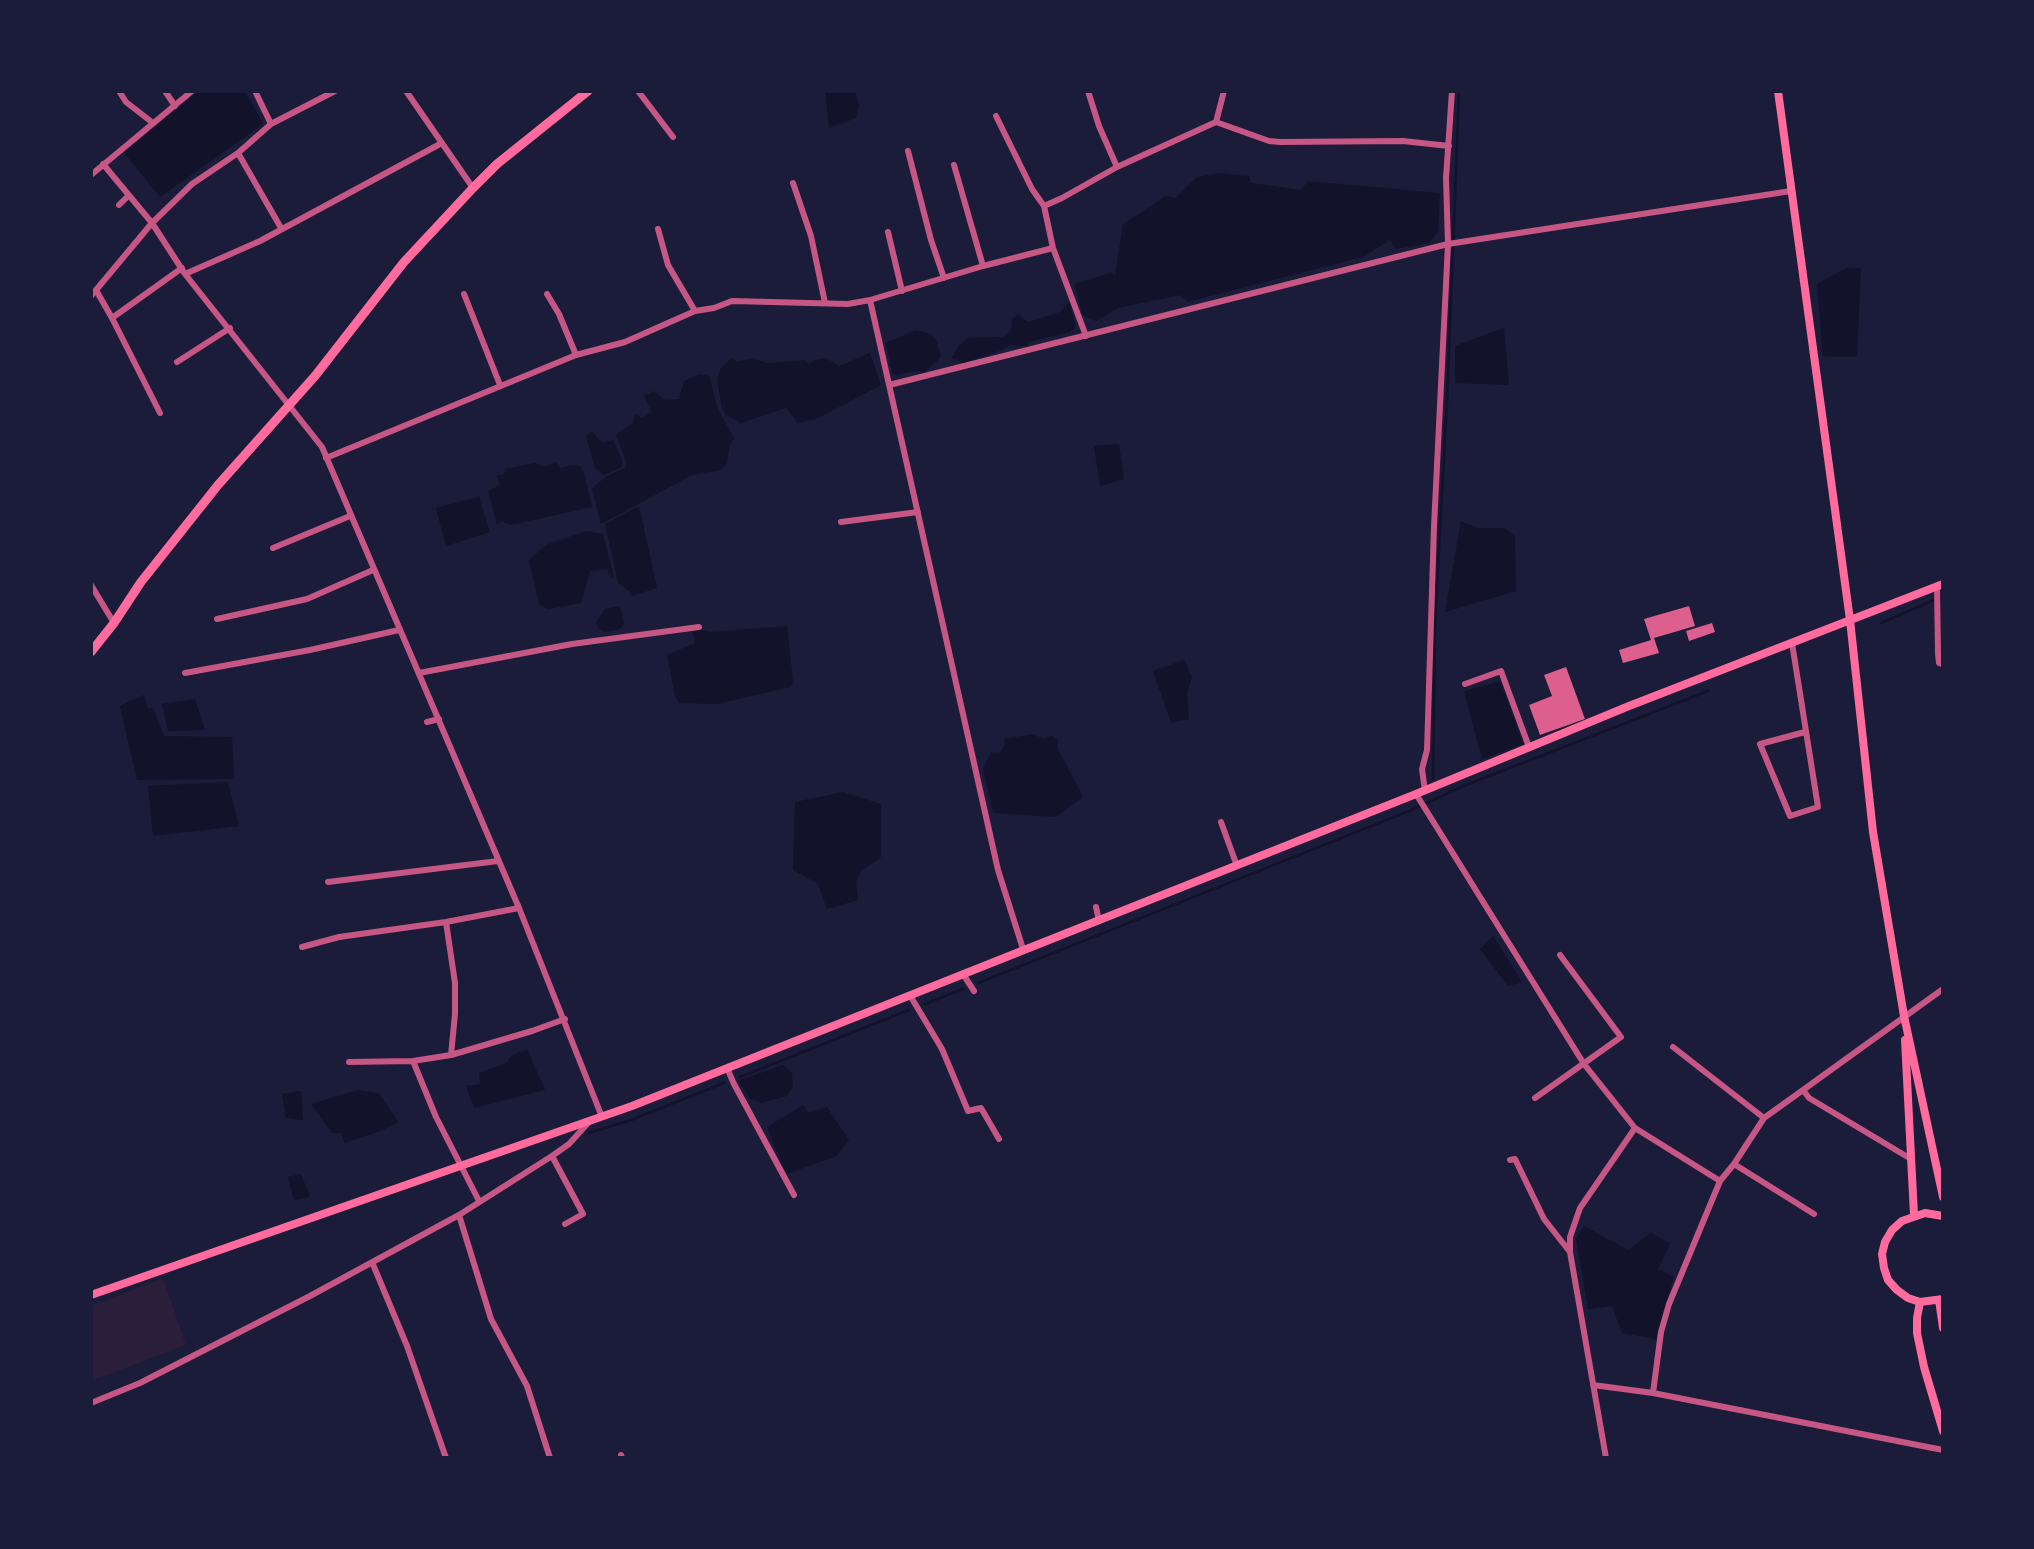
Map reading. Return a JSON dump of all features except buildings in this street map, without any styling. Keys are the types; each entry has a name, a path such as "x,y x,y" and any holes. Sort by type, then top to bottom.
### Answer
{"main road":[{"path":"91,652 141,582 218,485 335,352 404,262 473,188 588,91"},
{"path":"1778,91 1850,620 1873,832 1904,1016 1943,1197"},
{"path":"91,1294 589,1122 911,997 1023,949 1425,791 1467,769 1529,747 1575,725 1940,585"},
{"path":"1904,1016 1914,1215"},
{"path":"1943,1216 1925,1213 1902,1221 1892,1230 1882,1254 1888,1280 1897,1290 1920,1302 1941,1300 1943,1328"},
{"path":"1920,1302 1917,1333 1943,1431"}],"street":[{"path":"119,91 126,102 153,123"},
{"path":"165,91 175,106"},
{"path":"91,174 192,91"},
{"path":"255,91 271,124"},
{"path":"160,414 113,318 93,293 152,223 192,184 237,153 271,124 335,91"},
{"path":"406,91 440,144 473,188"},
{"path":"638,91 673,137"},
{"path":"1088,91 1099,126 1117,167"},
{"path":"1216,122 1224,91"},
{"path":"1425,791 1422,769 1427,750 1434,526 1448,244 1446,178 1452,91"},
{"path":"996,116 1032,189 1044,206 1053,248 1086,336"},
{"path":"1044,206 1117,167 1216,122 1269,141 1403,141 1449,146"},
{"path":"113,318 183,271 260,241 440,144"},
{"path":"908,151 931,240 944,278"},
{"path":"237,153 281,228"},
{"path":"103,164 152,223 183,271 322,447 519,908 602,1117"},
{"path":"954,165 983,265"},
{"path":"793,183 811,236 825,303"},
{"path":"889,385 1448,244 1791,191"},
{"path":"119,205 129,195"},
{"path":"658,229 668,265 695,311"},
{"path":"888,232 902,291"},
{"path":"326,458 500,385 576,355 625,342 695,311 732,301 848,304 1053,248"},
{"path":"464,294 500,385"},
{"path":"547,294 559,314 576,355"},
{"path":"870,300 998,870 1023,949"},
{"path":"177,362 230,328"},
{"path":"841,522 918,512"},
{"path":"273,548 350,516"},
{"path":"217,619 307,599 373,570"},
{"path":"91,585 114,623"},
{"path":"1940,585 1938,654 1939,663 1943,664"},
{"path":"419,673 572,644 699,627"},
{"path":"185,673 399,630"},
{"path":"1792,643 1818,807 1790,816 1760,744 1805,732"},
{"path":"1465,684 1501,671 1529,747"},
{"path":"427,722 439,719"},
{"path":"1416,794 1584,1063 1635,1128 1720,1181"},
{"path":"1221,822 1237,866"},
{"path":"328,882 498,861"},
{"path":"1096,907 1099,921"},
{"path":"302,947 339,937 446,922 519,908"},
{"path":"446,922 455,983 451,1055"},
{"path":"1535,1098 1621,1037 1560,955"},
{"path":"963,974 974,991"},
{"path":"1653,1393 1661,1332 1672,1297 1720,1181 1764,1118 1943,989"},
{"path":"911,997 942,1049 968,1111 981,1108 999,1139"},
{"path":"349,1062 413,1061 451,1055 565,1019"},
{"path":"1673,1047 1764,1118"},
{"path":"413,1061 436,1117 463,1165 479,1201"},
{"path":"727,1068 794,1195"},
{"path":"1803,1090 1809,1098 1911,1159"},
{"path":"91,1404 152,1377 459,1215 569,1144 589,1122"},
{"path":"1606,1458 1570,1252 1570,1237 1580,1208 1635,1128"},
{"path":"552,1156 583,1214 565,1224"},
{"path":"1510,1160 1515,1159 1544,1219 1570,1252"},
{"path":"1734,1164 1814,1214"},
{"path":"459,1215 491,1319 527,1385 551,1458"},
{"path":"372,1262 407,1346 446,1458"},
{"path":"1593,1385 1653,1393 1943,1450"}],"shaded area":[{"path":"199,91 245,91 263,124 160,197 124,153"},
{"path":"825,91 855,91 859,106 856,118 829,128"},
{"path":"1219,173 1249,176 1251,183 1301,190 1308,181 1440,193 1438,232 1429,243 1396,249 1390,240 1363,257 1187,302 1180,295 1118,308 1096,321 1082,315 1075,284 1110,273 1115,276 1123,224 1166,196 1175,198 1197,177"},
{"path":"1847,268 1861,268 1857,357 1823,356 1817,284"},
{"path":"1069,302 1076,327 1070,332 1028,342 1027,346 1010,345 964,363 952,358 958,346 968,338 1002,337 1011,331 1012,319 1018,314 1028,322 1060,312"},
{"path":"1504,328 1509,385 1455,383 1455,346"},
{"path":"916,330 931,334 937,342 941,357 923,374 920,371 893,375 886,343"},
{"path":"870,353 881,385 816,419 798,423 786,408 741,423 726,415 722,409 717,380 721,368 730,359 733,358 737,362 753,358 767,363 805,360 809,364 814,360 826,358 839,366"},
{"path":"700,374 709,376 718,409 734,438 727,464 721,470 692,475 601,524 592,488 607,476 626,467 616,434 633,423 636,414 642,418 652,412 644,396 654,391 664,400 679,399 684,381"},
{"path":"592,432 602,443 613,440 622,460 622,467 604,475 595,468 586,437"},
{"path":"1119,444 1124,479 1100,486 1094,446"},
{"path":"556,462 561,468 580,466 584,472 592,507 511,525 501,521 497,524 488,491 500,485 496,476 504,474 505,469 535,463 545,467"},
{"path":"479,497 490,532 446,546 436,508"},
{"path":"639,506 657,588 631,596 629,591 618,583 605,524"},
{"path":"1461,521 1478,528 1505,528 1515,536 1516,591 1445,612"},
{"path":"586,531 603,534 614,577 611,579 607,569 590,571 581,603 548,609 539,604 529,560 546,545"},
{"path":"620,606 624,624 620,629 605,632 598,628 596,623 605,609"},
{"path":"787,626 793,681 791,687 716,704 679,703 675,696 667,655 695,643 693,632"},
{"path":"1184,660 1192,677 1187,693 1189,719 1171,723 1153,671"},
{"path":"1500,681 1523,744 1482,759 1464,691"},
{"path":"144,695 148,709 153,708 164,736 232,737 234,779 137,780 120,706"},
{"path":"195,699 205,730 168,731 162,704"},
{"path":"1033,734 1043,739 1052,736 1058,740 1058,749 1083,797 1056,817 993,813 983,769 991,752 999,753 1004,747 1005,739"},
{"path":"228,782 239,826 153,836 148,786"},
{"path":"843,792 881,804 881,857 860,872 856,882 858,900 827,909 818,884 793,870 795,802"},
{"path":"1493,936 1522,982 1508,986 1480,949"},
{"path":"527,1049 545,1090 474,1108 466,1086 480,1084 479,1073 507,1063 511,1056"},
{"path":"783,1065 792,1073 793,1087 787,1096 761,1103 751,1099 738,1081"},
{"path":"357,1090 379,1093 398,1122 381,1131 345,1143 341,1133 332,1133 311,1104"},
{"path":"301,1091 303,1120 286,1118 282,1094"},
{"path":"803,1105 809,1113 827,1107 849,1140 837,1156 786,1174 767,1127"},
{"path":"301,1174 310,1197 294,1200 288,1177"},
{"path":"1584,1226 1628,1250 1651,1233 1670,1243 1658,1269 1674,1277 1656,1339 1622,1333 1612,1306 1588,1309 1576,1239"},
{"path":"163,1278 186,1345 91,1381 91,1306"}],"waterway":[{"path":"1433,779 1435,622 1459,91"},
{"path":"1881,623 1943,596"},
{"path":"978,983 1409,811 1466,785 1708,691"},
{"path":"925,1004 963,989"},
{"path":"740,1077 909,1010"},
{"path":"589,1133 631,1120 724,1083"}]}
